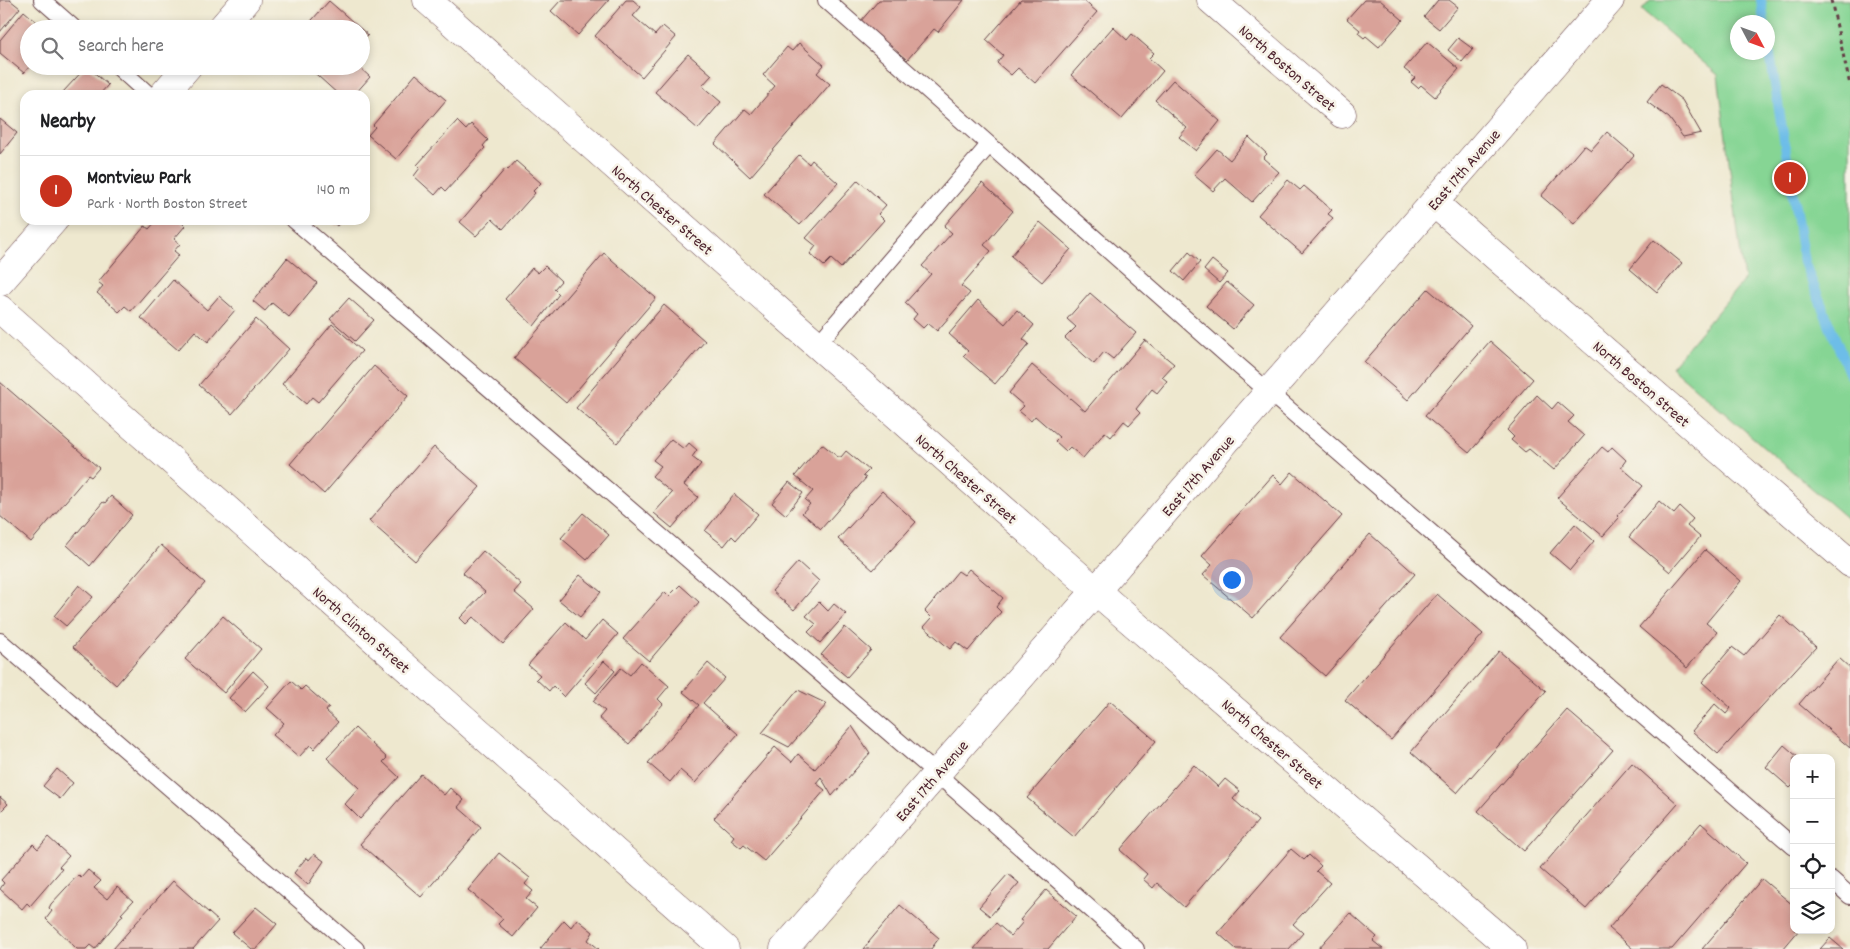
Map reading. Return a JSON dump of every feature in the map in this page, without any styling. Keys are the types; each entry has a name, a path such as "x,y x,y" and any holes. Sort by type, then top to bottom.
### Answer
{"street":[{"path":"228,20 246,0"},
{"name":"North Chester Street","path":"427,0 1096,592 1512,949"},
{"name":"North Boston Street","path":"1211,0 1342,114"},
{"name":"East 17th Avenue","path":"784,949 1434,202 1601,3"},
{"path":"167,90 180,75"},
{"name":"North Boston Street","path":"1434,202 1850,563"},
{"path":"0,282 50,225"},
{"name":"North Clinton Street","path":"0,309 725,949"}],"lane":[{"path":"42,0 65,20"},
{"path":"826,0 1269,392 1791,844"},
{"path":"127,75 143,90"},
{"path":"817,345 989,145"},
{"path":"300,225 937,774 1136,949"},
{"path":"0,641 356,949"},
{"path":"1835,883 1850,896"}],"path":[{"path":"1831,0 1850,86"}],"green space":[{"path":"1651,0 1850,0 1850,521 1671,367 1744,280 1718,75 1642,10"}],"building":[{"path":"0,0 10,0 20,8 0,32"},
{"path":"561,0 609,0 578,35 551,11"},
{"path":"626,0 633,0 641,7 633,16 655,35 663,26 676,37 642,77 595,36"},
{"path":"879,0 964,0 938,32 934,29 907,60 860,22"},
{"path":"1021,0 1083,0 1097,12 1035,83 1018,68 1011,75 997,63 1003,55 986,40"},
{"path":"1364,0 1380,0 1403,20 1379,47 1366,36 1364,38 1358,33 1360,30 1347,19"},
{"path":"1438,0 1449,0 1458,7 1439,29 1424,17"},
{"path":"329,1 351,20 312,20"},
{"path":"24,11 34,20 20,20 20,70 0,53 0,40"},
{"path":"1113,27 1127,40 1132,34 1154,53 1149,58 1163,71 1122,119 1071,75"},
{"path":"1458,38 1473,49 1462,62 1448,50"},
{"path":"1427,42 1459,69 1435,97 1421,85 1418,88 1411,82 1415,78 1404,69"},
{"path":"799,43 824,65 817,73 830,84 750,177 715,144 745,109 751,114 775,86 763,75 787,47 792,51"},
{"path":"688,54 712,75 702,86 721,102 698,129 655,92"},
{"path":"416,74 446,100 396,159 370,137 370,133 375,127 373,125"},
{"path":"79,75 97,75 108,85 104,90 65,90"},
{"path":"317,75 368,75 370,77 358,90 333,90"},
{"path":"1173,80 1220,121 1196,151 1179,137 1187,128 1155,100"},
{"path":"1661,84 1682,100 1701,133 1683,137 1669,118 1647,102"},
{"path":"0,119 17,133 0,154"},
{"path":"457,121 466,130 471,124 488,140 483,146 485,148 446,191 442,187 435,195 414,176 420,168 417,165"},
{"path":"1607,132 1634,155 1574,224 1541,196 1584,145 1591,150"},
{"path":"1249,137 1267,154 1263,158 1279,172 1252,202 1225,178 1213,191 1194,175 1217,149 1230,160"},
{"path":"799,155 809,164 812,160 838,183 800,225 764,194"},
{"path":"516,161 541,183 533,191 535,193 503,229 492,219 476,236 460,222 506,168 508,170"},
{"path":"858,180 886,205 878,214 884,220 841,268 831,259 824,266 810,254 816,246 806,238"},
{"path":"1288,180 1300,190 1304,186 1332,210 1328,214 1333,218 1302,253 1258,215"},
{"path":"982,183 1013,211 984,245 991,251 961,286 970,293 937,331 928,323 923,328 913,319 917,314 905,303 931,274 922,266 952,233 944,226"},
{"path":"1040,222 1071,249 1042,282 1011,256"},
{"path":"153,225 184,225 174,239 180,244 174,251 179,255 131,311 125,306 119,312 97,293 103,286 98,282 145,226 149,229"},
{"path":"1654,240 1682,263 1657,292 1630,269"},
{"path":"1189,252 1200,262 1184,281 1173,271"},
{"path":"604,253 656,298 566,403 514,358"},
{"path":"287,258 317,283 289,317 272,303 265,311 253,301"},
{"path":"1212,260 1228,273 1219,283 1204,270"},
{"path":"545,266 561,281 554,289 559,294 534,326 505,299 532,268 538,273"},
{"path":"173,280 207,310 219,296 235,310 208,342 195,331 178,350 141,318"},
{"path":"1227,282 1254,305 1233,329 1206,306"},
{"path":"1428,289 1471,326 1408,400 1364,362"},
{"path":"1090,293 1136,333 1113,359 1104,352 1094,364 1065,338 1076,327 1067,319"},
{"path":"349,298 374,320 355,341 330,319"},
{"path":"978,300 1005,324 1017,310 1034,325 1023,339 1029,344 995,384 963,356 968,351 949,334"},
{"path":"664,305 705,341 617,443 576,408"},
{"path":"256,319 289,349 232,414 199,385"},
{"path":"332,324 362,351 318,402 312,397 306,404 282,384"},
{"path":"1145,340 1174,364 1162,377 1167,381 1157,393 1152,389 1136,409 1140,413 1129,425 1124,421 1111,437 1105,432 1083,458 1070,447 1066,451 1055,441 1059,437 1035,416 1031,421 1019,411 1024,406 1009,393 1032,365 1085,411"},
{"path":"1490,341 1533,379 1469,453 1425,416"},
{"path":"374,366 408,396 324,494 290,464"},
{"path":"0,382 99,468 91,477 88,475 31,542 0,516"},
{"path":"1537,395 1552,409 1558,402 1574,416 1568,422 1584,436 1554,470 1529,449 1525,452 1511,440 1514,437 1507,430"},
{"path":"671,439 684,449 689,443 697,450 692,457 701,464 684,485 698,497 672,528 654,513 672,493 652,476 661,466 653,460"},
{"path":"822,444 838,457 841,457 846,451 869,470 863,476 866,478 821,529 802,513 810,504 805,500 813,491 795,476"},
{"path":"434,447 480,487 415,561 369,521"},
{"path":"1602,447 1608,452 1612,447 1626,460 1621,467 1643,486 1617,516 1619,518 1603,536 1557,498"},
{"path":"1292,472 1342,516 1253,618 1203,575 1212,565 1202,556 1273,475 1282,484"},
{"path":"789,482 803,493 786,515 772,503"},
{"path":"882,491 916,522 873,570 838,539"},
{"path":"734,494 758,514 736,540 732,536 724,546 705,531"},
{"path":"111,496 132,515 90,566 67,545 103,502 105,503"},
{"path":"1659,501 1674,514 1680,507 1693,519 1687,526 1700,537 1670,572 1629,537"},
{"path":"583,513 609,535 587,560 561,538"},
{"path":"1575,524 1594,541 1570,570 1550,553"},
{"path":"1370,534 1415,574 1325,676 1280,637"},
{"path":"161,545 205,583 116,685 73,647"},
{"path":"1705,550 1741,581 1706,623 1717,632 1687,668 1639,627"},
{"path":"483,551 521,584 514,592 534,609 503,644 473,617 466,624 460,618 485,592 463,573"},
{"path":"798,562 819,581 794,610 772,591"},
{"path":"969,569 1003,598 996,607 1001,612 968,651 956,642 950,649 924,627 932,618 925,611 958,571 964,575"},
{"path":"580,575 601,592 580,617 559,600"},
{"path":"79,585 93,597 66,626 54,616"},
{"path":"680,585 699,602 649,661 623,639 665,592 669,596"},
{"path":"1437,594 1483,634 1391,740 1345,700"},
{"path":"819,602 828,611 834,604 846,614 820,643 808,632 816,624 806,616"},
{"path":"1780,615 1816,647 1718,754 1692,731 1715,704 1726,714 1731,708 1702,682 1732,647 1744,656"},
{"path":"223,616 261,649 224,693 185,659"},
{"path":"602,620 618,634 564,697 553,686 549,691 536,679 540,675 528,665 566,622 585,640"},
{"path":"845,627 871,650 847,677 821,655"},
{"path":"1499,651 1546,691 1457,793 1411,752"},
{"path":"1839,658 1850,668 1850,748 1799,704"},
{"path":"604,661 615,671 596,693 585,683"},
{"path":"641,662 669,686 658,699 663,704 629,744 599,718 605,711 593,701 621,668 630,675"},
{"path":"708,663 725,678 703,703 738,734 695,783 680,770 670,782 648,763 699,705 683,692"},
{"path":"253,671 269,686 245,712 229,698"},
{"path":"291,681 301,690 305,686 329,707 326,711 338,722 314,749 310,745 299,757 273,735 284,723 267,708"},
{"path":"798,690 827,704 789,747 762,733"},
{"path":"1110,701 1156,741 1074,837 1027,798"},
{"path":"1567,710 1613,750 1524,851 1478,811"},
{"path":"852,726 870,753 832,796 821,777 816,783 825,790 764,861 744,845 741,848 731,840 734,836 714,818 775,747 792,762 798,754 815,769"},
{"path":"355,728 387,758 383,762 399,777 360,819 345,804 359,788 327,758"},
{"path":"1784,745 1794,754 1790,754 1790,788 1766,767"},
{"path":"1632,763 1678,804 1586,909 1540,869"},
{"path":"1194,765 1218,787 1225,779 1240,791 1233,799 1258,821 1184,907 1157,883 1153,888 1143,879 1147,874 1120,850"},
{"path":"57,769 73,783 60,799 43,786"},
{"path":"421,774 444,795 450,788 464,800 458,807 481,827 421,897 360,844"},
{"path":"0,797 8,804 0,812"},
{"path":"1701,823 1746,863 1672,949 1633,949 1609,928"},
{"path":"48,837 69,856 59,867 62,869 30,906 27,903 22,909 0,889 4,883 1,880 33,844 38,849"},
{"path":"1291,849 1304,860 1309,855 1321,866 1316,871 1330,883 1293,924 1303,933 1289,949 1236,949 1218,933"},
{"path":"499,853 530,878 525,884 533,891 526,899 537,908 513,937 498,924 503,919 468,890"},
{"path":"314,854 324,861 308,885 294,873 306,858 309,860"},
{"path":"88,870 101,881 94,888 107,899 117,887 133,901 95,949 90,945 86,949 77,949 46,919 52,911 49,908 51,904 78,875 81,878"},
{"path":"1008,874 1019,883 990,916 979,907"},
{"path":"1762,879 1790,903 1790,934 1796,934 1783,949 1702,949"},
{"path":"173,881 218,921 193,949 113,949"},
{"path":"1046,890 1076,916 1048,949 974,949 996,923 1011,936 1023,922 1020,920"},
{"path":"900,905 939,938 931,949 863,949"},
{"path":"256,907 277,924 256,949 251,949 232,933"},
{"path":"1350,913 1377,937 1373,941 1383,949 1318,949"},
{"path":"577,919 593,932 588,940 599,949 540,949 564,920 571,927"},
{"path":"1830,938 1843,949 1820,949"}],"waterway":[{"path":"1761,0 1763,15"},
{"path":"1771,60 1804,262 1850,375"}],"place":[{"name":"Montview Park","path":"1790,178"}]}
